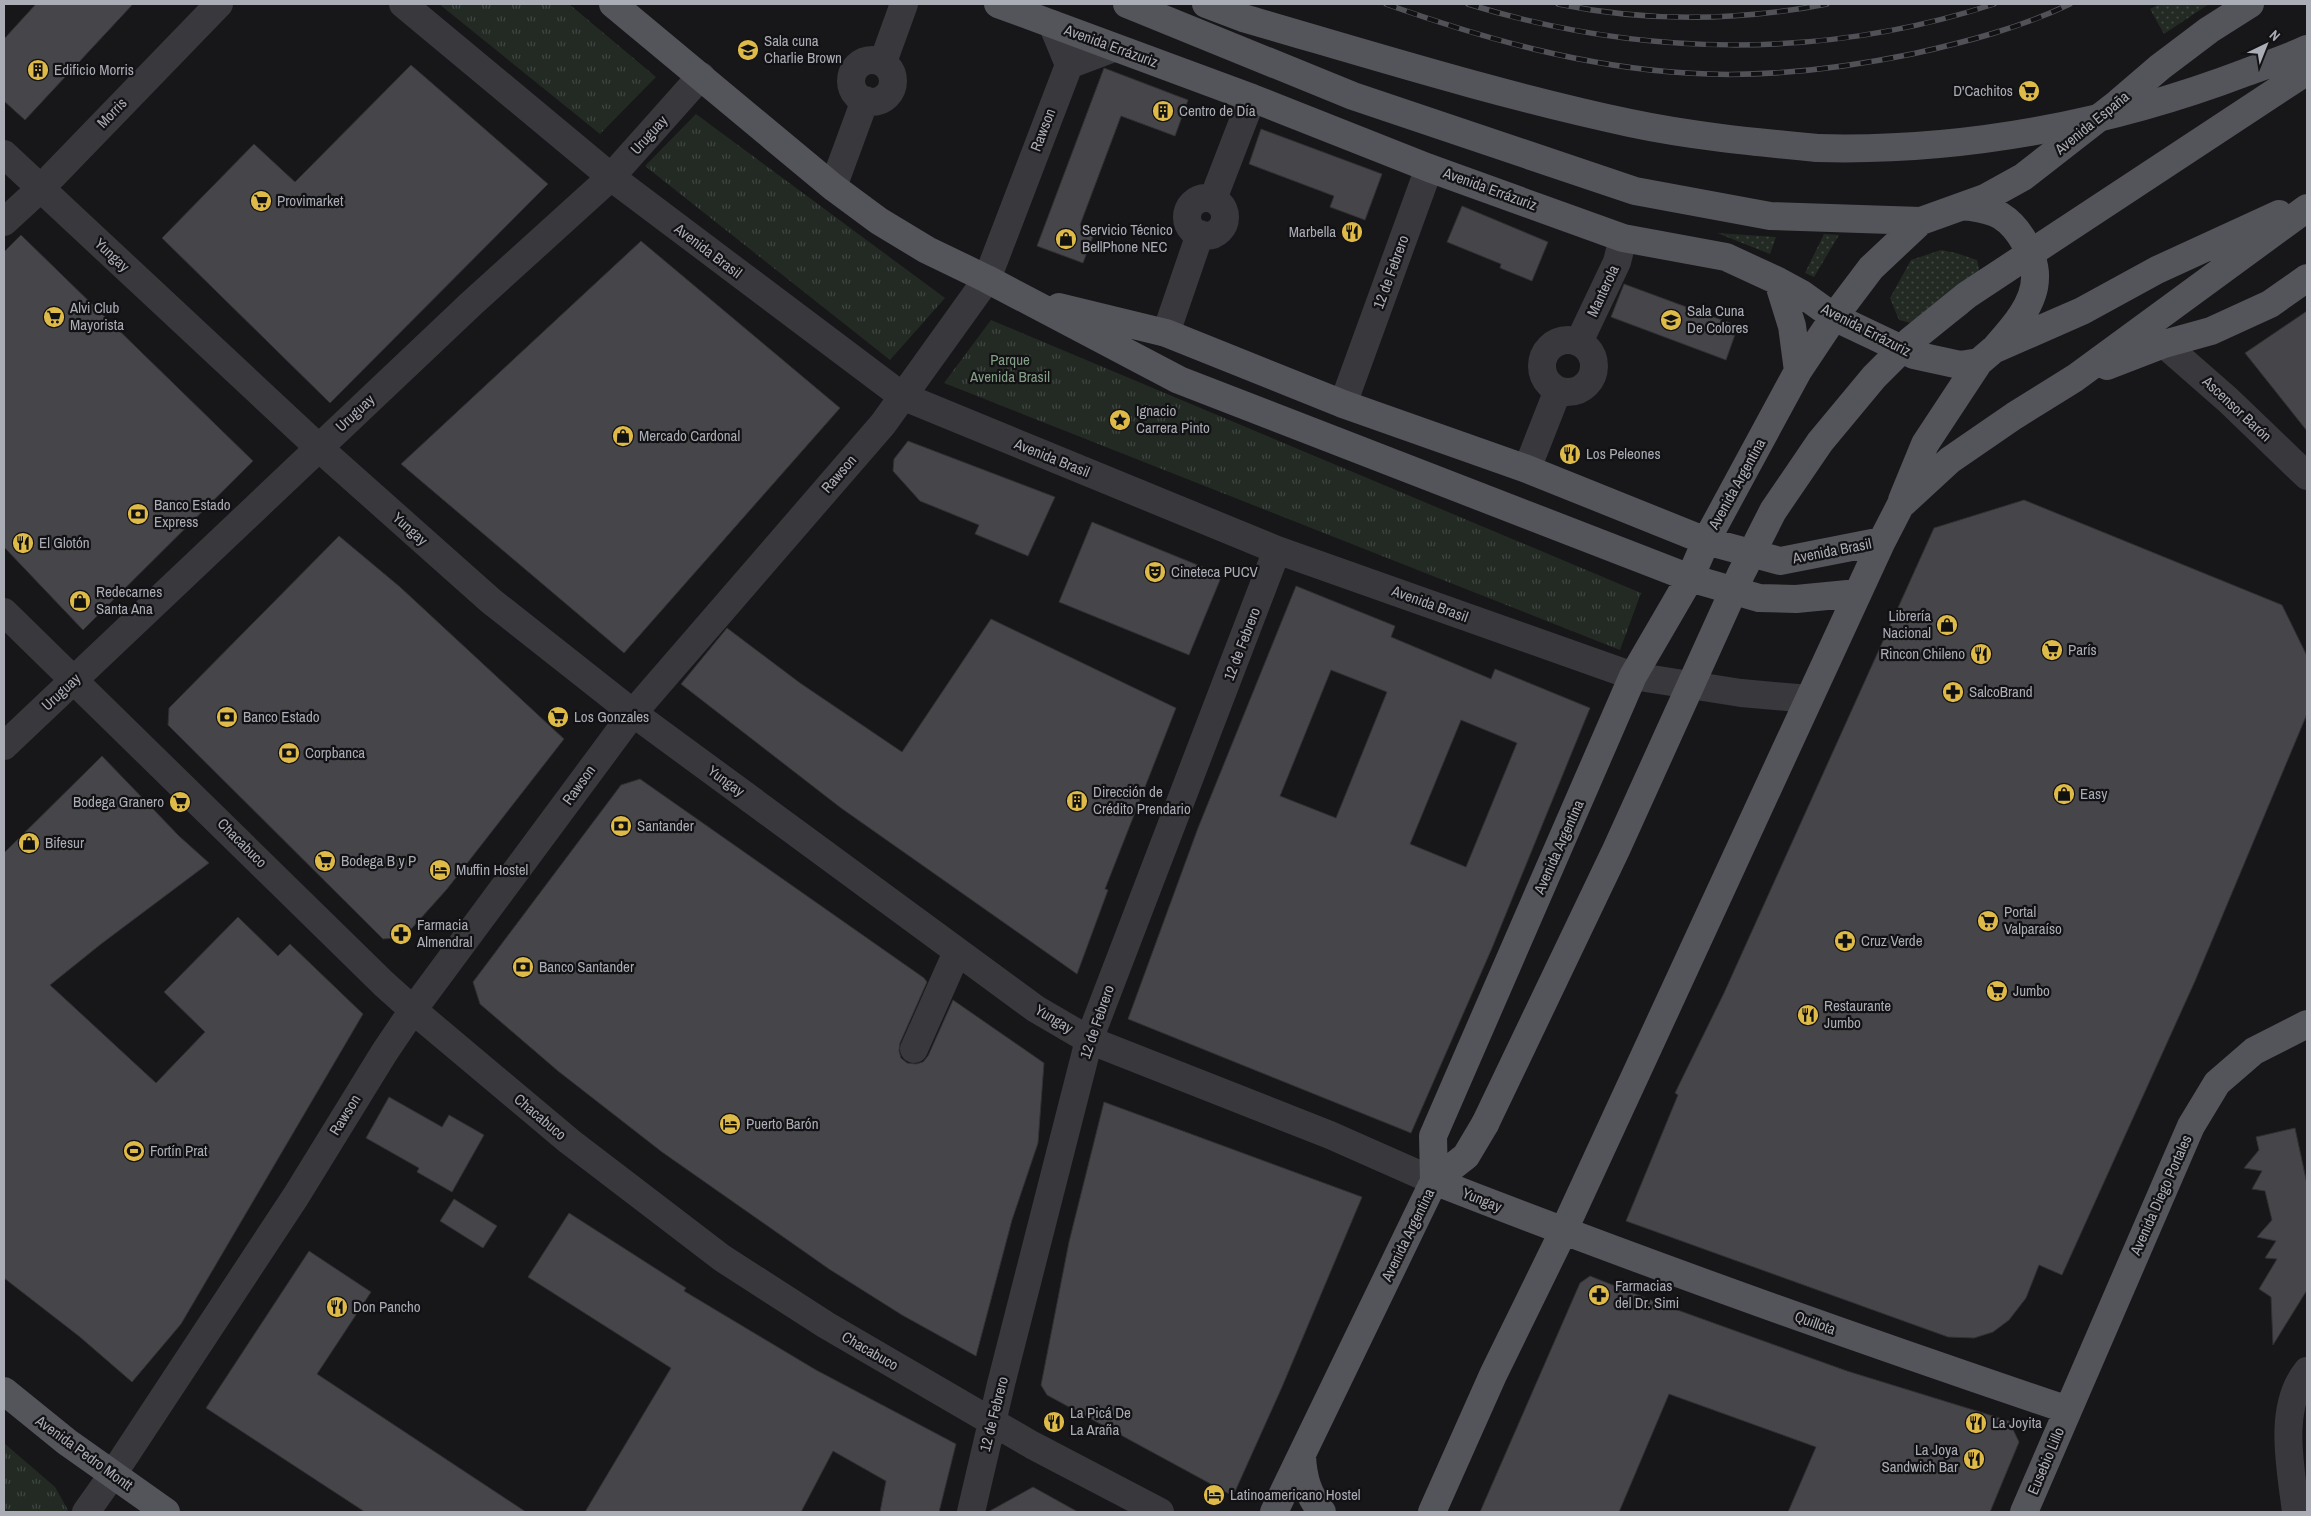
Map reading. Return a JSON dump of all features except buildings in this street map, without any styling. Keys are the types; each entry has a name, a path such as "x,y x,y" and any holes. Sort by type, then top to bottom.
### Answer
{"main road":[{"name":"Avenida Brasil","path":"613,4 833,187 879,221 927,250 987,279 1019,298 1179,380 1690,578 1759,598 1796,599 1858,593"},
{"name":"Avenida Errázuriz","path":"998,4 1252,98 1430,168 1623,238 1726,257 1802,294 1834,317 1914,355 1960,365 1986,356"},
{"path":"1127,4 1353,96 1635,191 1770,216 1921,221"},
{"path":"1206,4 1243,18 1523,98 1623,121 1752,142 1817,148 1870,149 1968,141 2052,128 2142,108 2210,86 2307,49"},
{"name":"Avenida España","path":"1921,221 1985,198 2023,177 2160,67 2209,30 2250,4"},
{"path":"1434,1181 1466,1156 1485,1124 1616,850 1741,574 1774,511 1820,442 1874,377 1910,341 1968,295 2307,71"},
{"path":"1986,356 2082,311 2157,270 2307,201"},
{"path":"1432,1512 1493,1375 1563,1232 1882,541 1900,506 1924,444 1986,356 2010,332 2031,296 2036,278 2031,259 2014,228 2001,216 1985,209 1964,206"},
{"path":"1900,506 1950,460 2014,416 2075,378 2307,208"},
{"name":"Avenida Argentina","path":"1274,1512 1434,1181 1433,1136 1633,676 1690,578 1706,541 1798,372 1834,317 1871,268 1921,221"},
{"path":"2075,378 2164,344 2219,327 2270,304 2307,278"},
{"path":"1778,281 1792,326 1798,372"},
{"name":"Avenida Brasil","path":"1019,298 1166,333 1343,404 1527,469 1706,541 1780,561 1882,541"},
{"name":"Avenida Diego Portales","path":"2068,1410 2191,1126 2217,1083 2254,1051 2307,1024"},
{"name":"Yungay","path":"1434,1181 1563,1232"},
{"name":"Quillota","path":"1563,1232 1914,1358 2068,1410"},
{"name":"Avenida Pedro Montt","path":"4,1391 67,1442 166,1512"},
{"name":"Eusebio Lillo","path":"2024,1512 2068,1410"},
{"path":"1302,1456 1302,1472 1306,1487 1322,1512"}],"street":[{"name":"Morris","path":"4,222 41,188 219,4"},
{"name":"Avenida Brasil","path":"402,4 611,177 902,396 1277,550 1633,676 1741,692 1809,699"},
{"path":"833,187 865,100 859,97 852,85 853,72 856,67 868,60 883,62 904,4"},
{"path":"1052,24 1069,65 1114,48"},
{"name":"Rawson","path":"86,1512 296,1196 384,1052 413,1010 633,713 883,424 987,279 1069,65"},
{"name":"Uruguay","path":"4,746 479,296 611,177 701,76"},
{"path":"1166,333 1200,234 1191,228 1188,222 1188,211 1196,201 1207,198 1213,199 1252,98"},
{"name":"Yungay","path":"4,154 319,448 491,602 633,713 1036,1009 1089,1040 1330,1135 1434,1181"},
{"name":"12 de Febrero","path":"1343,404 1430,168"},
{"name":"Manterola","path":"1579,342 1617,262 1623,238"},
{"path":"1563,341 1579,342 1592,354 1594,372 1584,387 1576,391 1558,390 1546,379 1543,371 1545,355 1555,344 1563,341"},
{"name":"Ascensor Barón","path":"2164,344 2228,400 2307,476"},
{"path":"1527,469 1558,390"},
{"name":"12 de Febrero","path":"971,1512 992,1421 1089,1040 1277,550"},
{"name":"Chacabuco","path":"4,612 413,1010 569,1141 722,1258 826,1325 992,1421 1160,1512"},
{"path":"914,1049 957,952"},
{"path":"2296,1512 2289,1417 2299,1382 2307,1372"}],"green space":[{"path":"439,4 569,4 656,77 600,134"},
{"path":"2159,4 2209,4 2164,34 2150,9"},
{"path":"696,114 945,298 890,360 645,166"},
{"path":"1717,233 1776,237 1770,254"},
{"path":"1824,234 1839,235 1814,277 1805,273"},
{"path":"1941,250 1977,260 1981,278 1968,313 1943,331 1899,320 1890,298 1911,260"},
{"name":"Parque Avenida Brasil","path":"991,320 1641,593 1620,650 944,383"},
{"path":"4,1443 55,1487 68,1510 66,1512 4,1512"}],"railway":[{"path":"1386,4 1496,39 1571,57 1648,70 1715,74 1800,71 1912,54 1992,34 2051,13 2070,4"},
{"path":"1468,4 1533,22 1598,34 1664,42 1731,45 1798,43 1864,35 1929,22 1994,4"},
{"path":"1558,4 1625,14 1692,17 1760,14 1827,4"}],"place":[{"name":"Sala cuna Charlie Brown","path":"748,50"},
{"name":"Edificio Morris","path":"38,70"},
{"name":"D'Cachitos","path":"2029,91"},
{"name":"Centro de Día","path":"1163,111"},
{"name":"Provimarket","path":"261,201"},
{"name":"Marbella","path":"1352,232"},
{"name":"Servicio Técnico BellPhone NEC","path":"1066,239"},
{"name":"Alvi Club Mayorista","path":"54,317"},
{"name":"Sala Cuna De Colores","path":"1671,320"},
{"name":"Ignacio Carrera Pinto","path":"1120,420"},
{"name":"Mercado Cardonal","path":"623,436"},
{"name":"Los Peleones","path":"1570,454"},
{"name":"Banco Estado Express","path":"138,514"},
{"name":"El Glotón","path":"23,543"},
{"name":"Cineteca PUCV","path":"1155,572"},
{"name":"Redecarnes Santa Ana","path":"80,601"},
{"name":"Librería Nacional","path":"1947,625"},
{"name":"París","path":"2052,650"},
{"name":"Rincon Chileno","path":"1981,654"},
{"name":"SalcoBrand","path":"1953,692"},
{"name":"Banco Estado","path":"227,717"},
{"name":"Los Gonzales","path":"558,717"},
{"name":"Corpbanca","path":"289,753"},
{"name":"Easy","path":"2064,794"},
{"name":"Dirección de Crédito Prendario","path":"1077,801"},
{"name":"Bodega Granero","path":"180,802"},
{"name":"Santander","path":"621,826"},
{"name":"Bifesur","path":"29,843"},
{"name":"Bodega B y P","path":"325,861"},
{"name":"Muffin Hostel","path":"440,870"},
{"name":"Portal Valparaíso","path":"1988,921"},
{"name":"Farmacia Almendral","path":"401,934"},
{"name":"Cruz Verde","path":"1845,941"},
{"name":"Banco Santander","path":"523,967"},
{"name":"Jumbo","path":"1997,991"},
{"name":"Restaurante Jumbo","path":"1808,1015"},
{"name":"Puerto Barón","path":"730,1124"},
{"name":"Fortín Prat","path":"134,1151"},
{"name":"Farmacias del Dr. Simi","path":"1599,1295"},
{"name":"Don Pancho","path":"337,1307"},
{"name":"La Picá De La Araña","path":"1054,1422"},
{"name":"La Joyita","path":"1976,1423"},
{"name":"La Joya Sandwich Bar","path":"1974,1459"},
{"name":"Latinoamericano Hostel","path":"1214,1495"}]}
